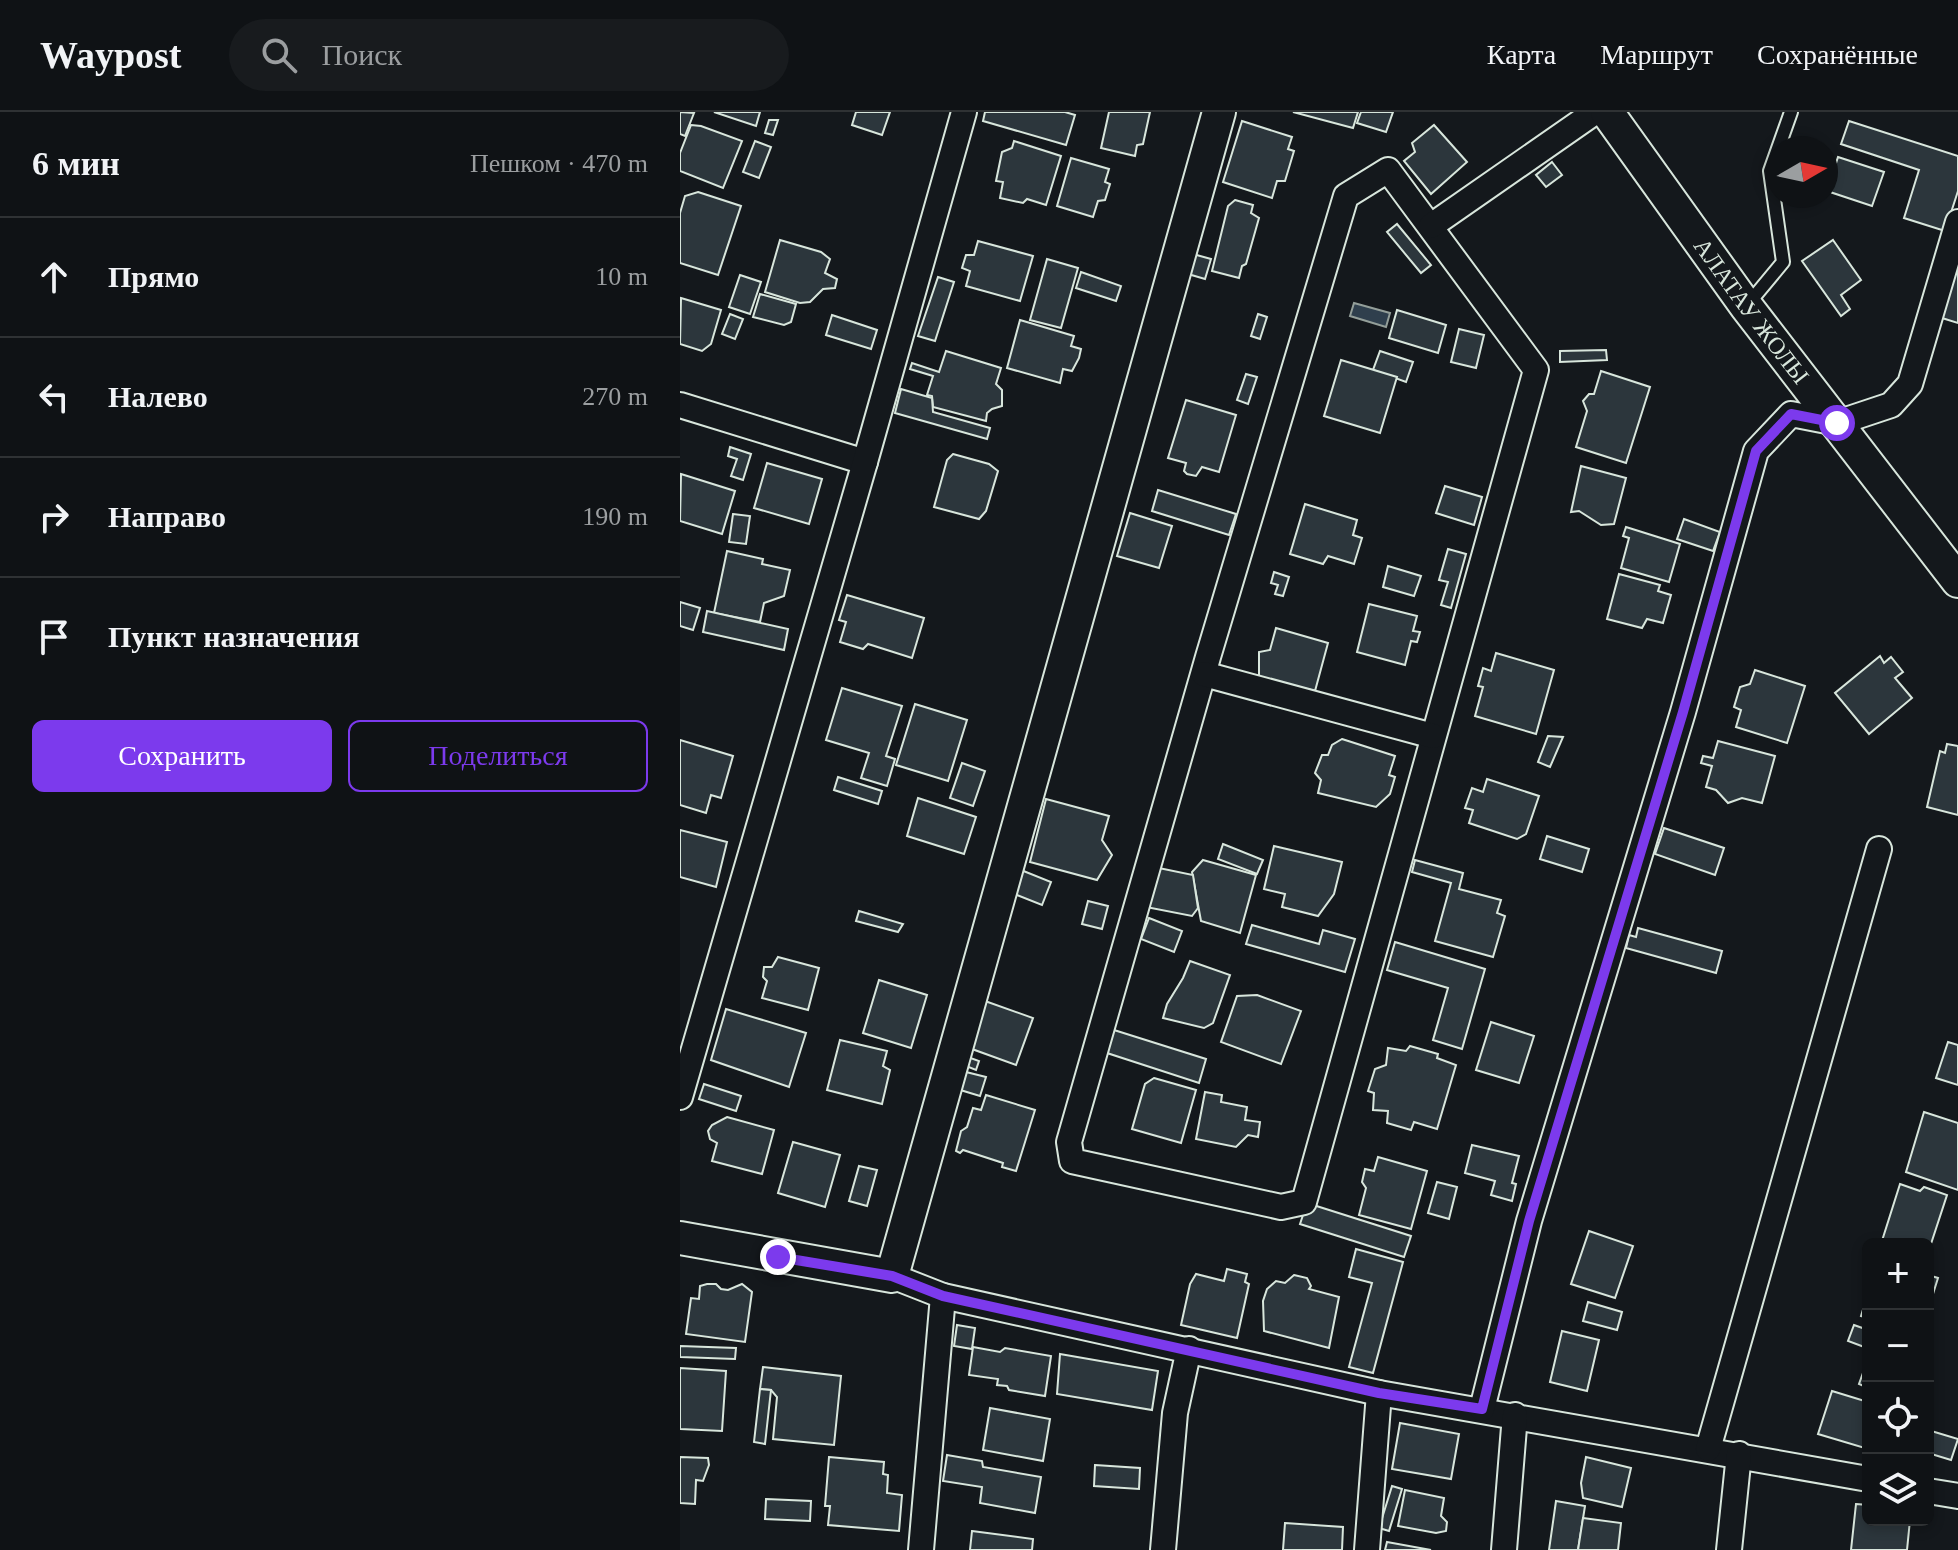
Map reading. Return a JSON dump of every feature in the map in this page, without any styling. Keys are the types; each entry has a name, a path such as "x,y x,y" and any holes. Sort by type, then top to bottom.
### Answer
{"street":[{"path":"680,1097 964,112"},
{"path":"892,1276 1219,112"},
{"path":"1431,226 1595,112"},
{"name":"АЛАТАУ ЖОЛЫ","path":"1607,112 1746,306 1958,581"},
{"path":"1388,170 1431,226 1536,370 1304,1202 1281,1207 1072,1161 1069,1142 1346,196 1388,170"},
{"path":"1482,1409 1529,1221 1683,712 1756,451 1791,414 1837,423 1891,405 1910,384 1958,222"},
{"path":"680,405 865,462"},
{"path":"1204,674 1433,736"},
{"path":"1708,1449 1879,849"},
{"path":"680,1238 892,1276 943,1296 1379,1393 1862,1478"},
{"path":"921,1550 943,1296"},
{"path":"1163,1550 1175,1413 1189,1349"},
{"path":"1367,1550 1379,1393"},
{"path":"1504,1550 1515,1415"},
{"path":"1729,1550 1739,1454"},
{"path":"1934,1492 1958,1496"}],"lane":[{"path":"1746,306 1783,262 1770,171 1791,112"}],"water":[{"path":"1354,303 1390,313 1386,327 1350,316"}],"building":[{"path":"680,112 694,113 685,136 680,134"},
{"path":"714,112 760,112 756,126"},
{"path":"856,112 890,112 882,135 852,125"},
{"path":"985,112 1065,112 1075,115 1066,145 983,121"},
{"path":"1109,112 1150,112 1143,144 1137,145 1135,156 1101,148"},
{"path":"1293,112 1358,112 1353,128"},
{"path":"1361,112 1393,112 1386,132 1357,123"},
{"path":"769,120 778,120 773,135 765,133"},
{"path":"1242,121 1292,137 1288,149 1294,151 1285,181 1277,181 1272,198 1223,182"},
{"path":"1849,121 1958,156 1958,191 1945,231 1904,218 1919,170 1841,144"},
{"path":"691,125 742,141 723,188 680,171 680,153"},
{"path":"1434,125 1467,162 1431,194 1404,161 1415,152 1412,143"},
{"path":"755,141 771,147 759,178 743,172"},
{"path":"1014,141 1061,156 1046,205 1027,199 1023,203 1000,198 1003,182 996,181 1002,152 1012,148"},
{"path":"1838,157 1884,172 1872,206 1838,195"},
{"path":"1071,158 1109,169 1105,182 1110,184 1105,200 1098,201 1093,217 1057,206"},
{"path":"1552,162 1562,175 1546,187 1536,175"},
{"path":"698,192 741,206 718,275 680,263 680,213 685,196"},
{"path":"1235,200 1253,205 1251,213 1259,218 1239,278 1212,271 1228,206"},
{"path":"1397,224 1431,265 1421,273 1387,232"},
{"path":"780,240 821,252 830,259 825,273 837,279 835,288 823,289 810,302 800,303 765,292"},
{"path":"1833,240 1861,280 1841,295 1850,309 1841,316 1802,261"},
{"path":"978,241 1033,256 1020,301 966,286 970,271 962,268 966,255 974,255"},
{"path":"1193,254 1211,259 1205,279 1188,274"},
{"path":"1047,259 1078,268 1061,328 1030,320"},
{"path":"1958,263 1958,323 1942,318"},
{"path":"1081,272 1121,286 1116,301 1076,288"},
{"path":"740,275 761,282 750,314 729,307"},
{"path":"938,277 954,282 935,341 918,336"},
{"path":"760,294 796,304 791,322 784,325 753,317"},
{"path":"681,298 721,310 711,344 702,351 680,344"},
{"path":"1397,310 1446,325 1438,353 1389,338"},
{"path":"730,314 743,319 735,339 722,334"},
{"path":"1258,314 1267,317 1260,339 1251,336"},
{"path":"832,315 877,330 871,349 826,335"},
{"path":"1020,320 1074,336 1071,346 1081,349 1079,358 1072,371 1063,369 1060,383 1007,368"},
{"path":"1459,329 1484,335 1476,368 1451,362"},
{"path":"1606,350 1607,360 1560,362 1560,351"},
{"path":"946,351 1001,368 996,384 1002,390 1002,406 987,413 986,421 933,407 932,396 927,395 933,376 910,369 912,363 939,372"},
{"path":"1380,351 1413,362 1406,382 1373,370"},
{"path":"1341,360 1397,377 1380,433 1324,416"},
{"path":"1601,371 1650,387 1626,463 1576,447 1587,411 1583,401 1589,394 1594,394"},
{"path":"1246,374 1257,377 1248,404 1237,400"},
{"path":"901,389 932,398 933,412 990,428 987,439 895,413"},
{"path":"1186,400 1236,415 1219,472 1202,467 1196,476 1187,474 1184,471 1186,463 1168,458"},
{"path":"730,447 751,454 743,480 731,476 737,459 728,456"},
{"path":"953,454 989,464 998,471 986,511 979,519 934,507 947,460"},
{"path":"767,463 822,479 809,524 754,508"},
{"path":"1581,466 1626,478 1614,524 1601,525 1579,511 1571,512"},
{"path":"681,474 735,491 722,534 680,521"},
{"path":"1445,486 1482,497 1474,525 1436,513"},
{"path":"1158,490 1236,514 1229,535 1152,511"},
{"path":"1305,504 1357,520 1353,535 1362,538 1354,564 1328,556 1323,564 1290,554"},
{"path":"1130,513 1172,526 1159,568 1117,556"},
{"path":"733,514 750,516 746,544 729,542"},
{"path":"1684,519 1720,532 1713,551 1677,539"},
{"path":"1626,527 1680,544 1669,582 1621,568 1629,538 1623,536"},
{"path":"1448,549 1466,554 1451,608 1441,605 1448,582 1439,580"},
{"path":"727,551 763,559 762,564 790,570 784,596 764,603 760,622 714,613"},
{"path":"1388,566 1421,576 1414,596 1383,587"},
{"path":"1274,572 1289,577 1283,596 1275,594 1278,585 1271,583"},
{"path":"1619,574 1660,585 1658,591 1671,595 1663,623 1647,619 1642,628 1607,619"},
{"path":"847,595 924,618 912,658 868,644 863,649 840,642 846,622 839,620"},
{"path":"680,602 700,608 693,630 680,626"},
{"path":"1369,604 1417,616 1413,631 1420,632 1417,642 1411,641 1405,665 1357,652"},
{"path":"707,611 788,629 784,650 703,632"},
{"path":"1276,628 1328,643 1315,691 1259,677 1259,652 1270,650"},
{"path":"1496,653 1554,670 1536,734 1475,716 1483,687 1478,686 1483,668 1491,671"},
{"path":"1880,656 1884,663 1891,657 1903,672 1895,678 1912,698 1869,734 1835,693"},
{"path":"1755,670 1805,686 1787,743 1736,727 1741,710 1734,707 1740,687 1750,684"},
{"path":"842,688 902,706 886,756 895,759 887,786 861,778 869,753 826,740"},
{"path":"915,704 967,720 948,781 896,765"},
{"path":"1548,736 1563,737 1550,767 1538,762"},
{"path":"1342,739 1395,756 1389,775 1395,777 1390,794 1376,807 1318,793 1321,780 1315,773 1322,755 1328,755 1332,745"},
{"path":"680,740 733,756 721,798 711,795 706,813 680,805"},
{"path":"1718,741 1775,756 1762,803 1742,798 1728,803 1716,790 1706,787 1712,766 1701,763 1703,756 1713,758"},
{"path":"1947,744 1958,746 1958,815 1927,807 1940,751 1945,753"},
{"path":"962,763 985,771 973,806 950,798"},
{"path":"838,777 882,791 878,804 834,790"},
{"path":"1487,779 1539,796 1526,834 1517,839 1469,823 1473,810 1465,808 1472,788 1483,792"},
{"path":"918,798 976,817 964,854 907,836"},
{"path":"1046,799 1109,816 1102,840 1112,855 1097,880 1030,862"},
{"path":"1664,828 1724,848 1715,875 1655,854"},
{"path":"680,830 727,842 716,887 680,877"},
{"path":"1547,836 1589,849 1582,872 1540,859"},
{"path":"1223,844 1263,860 1257,874 1218,859"},
{"path":"1274,846 1342,862 1334,894 1318,916 1282,907 1285,894 1264,889"},
{"path":"1203,860 1256,875 1240,933 1201,921 1192,872"},
{"path":"1415,860 1463,873 1459,889 1501,900 1497,913 1505,916 1493,957 1435,941 1451,883 1412,872"},
{"path":"1154,867 1193,875 1198,908 1192,916 1146,907"},
{"path":"1021,870 1051,882 1042,905 1012,893"},
{"path":"1088,901 1108,906 1102,929 1082,924"},
{"path":"859,911 903,924 898,932 856,921"},
{"path":"1149,918 1182,931 1174,952 1141,939"},
{"path":"1252,925 1319,944 1323,930 1355,939 1345,972 1246,944"},
{"path":"1638,928 1722,951 1716,973 1626,948 1629,935 1636,937"},
{"path":"1395,942 1485,969 1462,1049 1433,1040 1448,988 1387,970"},
{"path":"778,957 819,968 808,1010 762,998 767,981 763,977 764,967 772,967"},
{"path":"1190,961 1230,975 1213,1023 1204,1028 1163,1018"},
{"path":"879,980 927,995 911,1048 863,1033"},
{"path":"1257,995 1301,1011 1281,1064 1221,1042 1237,996"},
{"path":"985,1001 1033,1018 1016,1065 972,1049"},
{"path":"726,1009 806,1033 789,1087 711,1060"},
{"path":"1491,1022 1534,1036 1519,1083 1476,1070"},
{"path":"1114,1030 1206,1059 1199,1083 1107,1053"},
{"path":"840,1040 887,1051 883,1066 890,1070 882,1104 827,1090"},
{"path":"1948,1042 1958,1045 1958,1085 1936,1078"},
{"path":"1410,1046 1438,1054 1437,1058 1456,1065 1437,1129 1414,1122 1411,1130 1387,1123 1388,1111 1373,1110 1374,1093 1368,1091 1375,1069 1386,1065 1388,1048 1406,1051"},
{"path":"965,1056 979,1061 976,1070 961,1064"},
{"path":"962,1071 986,1077 980,1096 957,1089"},
{"path":"1154,1078 1196,1090 1181,1143 1132,1129 1145,1084"},
{"path":"704,1084 741,1096 736,1111 699,1099"},
{"path":"1205,1092 1222,1095 1221,1102 1247,1107 1245,1120 1260,1122 1258,1137 1248,1135 1236,1147 1196,1139"},
{"path":"986,1095 1035,1110 1016,1171 1002,1167 1003,1163 963,1150 960,1153 956,1151 961,1131 967,1127 973,1108 981,1110"},
{"path":"1924,1112 1958,1123 1958,1190 1906,1172"},
{"path":"727,1117 774,1130 762,1174 712,1161 717,1143 710,1139 708,1131 712,1125"},
{"path":"793,1142 840,1155 825,1207 778,1193"},
{"path":"1472,1145 1519,1156 1512,1183 1516,1184 1512,1201 1491,1195 1495,1181 1465,1173"},
{"path":"1378,1157 1427,1171 1411,1229 1359,1215 1366,1188 1362,1182 1365,1169 1374,1171"},
{"path":"859,1166 877,1170 867,1206 849,1201"},
{"path":"1437,1182 1457,1187 1449,1219 1428,1213"},
{"path":"1900,1184 1920,1191 1924,1187 1947,1195 1933,1238 1883,1238"},
{"path":"1307,1203 1411,1236 1404,1257 1300,1224"},
{"path":"1589,1231 1633,1246 1615,1298 1571,1284"},
{"path":"1356,1249 1403,1262 1373,1373 1349,1367 1372,1283 1349,1277"},
{"path":"1227,1269 1247,1274 1245,1282 1249,1284 1237,1338 1181,1325 1190,1284 1196,1274 1224,1281"},
{"path":"1294,1275 1307,1278 1311,1286 1309,1289 1339,1297 1329,1348 1264,1331 1263,1301 1267,1289 1276,1281 1285,1283"},
{"path":"716,1284 728,1290 742,1284 752,1292 745,1342 686,1334 691,1298 699,1299 700,1286"},
{"path":"1588,1302 1622,1312 1617,1330 1583,1321"},
{"path":"957,1325 975,1328 972,1349 954,1346"},
{"path":"1854,1325 1862,1328 1862,1346 1848,1341"},
{"path":"1562,1331 1599,1340 1587,1391 1550,1382"},
{"path":"680,1346 736,1348 735,1359 680,1357"},
{"path":"973,1347 1000,1352 1005,1348 1051,1356 1045,1396 1009,1390 1007,1386 997,1385 998,1379 969,1375"},
{"path":"1060,1354 1158,1371 1152,1410 1057,1394"},
{"path":"763,1367 841,1376 834,1445 773,1439 777,1397 771,1390 760,1389"},
{"path":"680,1368 726,1371 722,1431 680,1429"},
{"path":"760,1389 771,1390 765,1444 754,1442"},
{"path":"1832,1391 1862,1400 1862,1447 1818,1434"},
{"path":"990,1408 1050,1419 1043,1461 983,1450"},
{"path":"1400,1423 1459,1434 1451,1479 1392,1469"},
{"path":"1934,1432 1958,1439 1951,1460 1934,1455"},
{"path":"947,1455 982,1461 983,1467 1041,1477 1035,1513 980,1503 982,1487 943,1481"},
{"path":"680,1457 708,1458 709,1465 703,1481 696,1480 695,1504 680,1503"},
{"path":"829,1457 884,1462 883,1474 888,1475 887,1493 902,1495 899,1531 828,1525 830,1506 825,1506"},
{"path":"1586,1457 1631,1468 1622,1507 1583,1498 1581,1483"},
{"path":"1095,1465 1140,1468 1139,1489 1094,1486"},
{"path":"1392,1486 1402,1489 1389,1531 1379,1528"},
{"path":"1405,1490 1444,1498 1441,1516 1447,1522 1446,1531 1436,1533 1398,1526"},
{"path":"766,1499 811,1501 810,1521 765,1519"},
{"path":"1556,1501 1585,1506 1578,1550 1549,1550"},
{"path":"1856,1504 1862,1504 1862,1526 1909,1526 1907,1550 1851,1550"},
{"path":"1583,1518 1621,1523 1618,1550 1578,1550"},
{"path":"1285,1523 1343,1527 1342,1550 1283,1550"},
{"path":"972,1531 1033,1539 1032,1550 970,1550"},
{"path":"1387,1542 1431,1550 1385,1550"}],"route":[{"path":"778,1257 892,1276 943,1296 1379,1393 1482,1409 1529,1221 1683,712 1756,451 1791,414 1837,423"}]}
